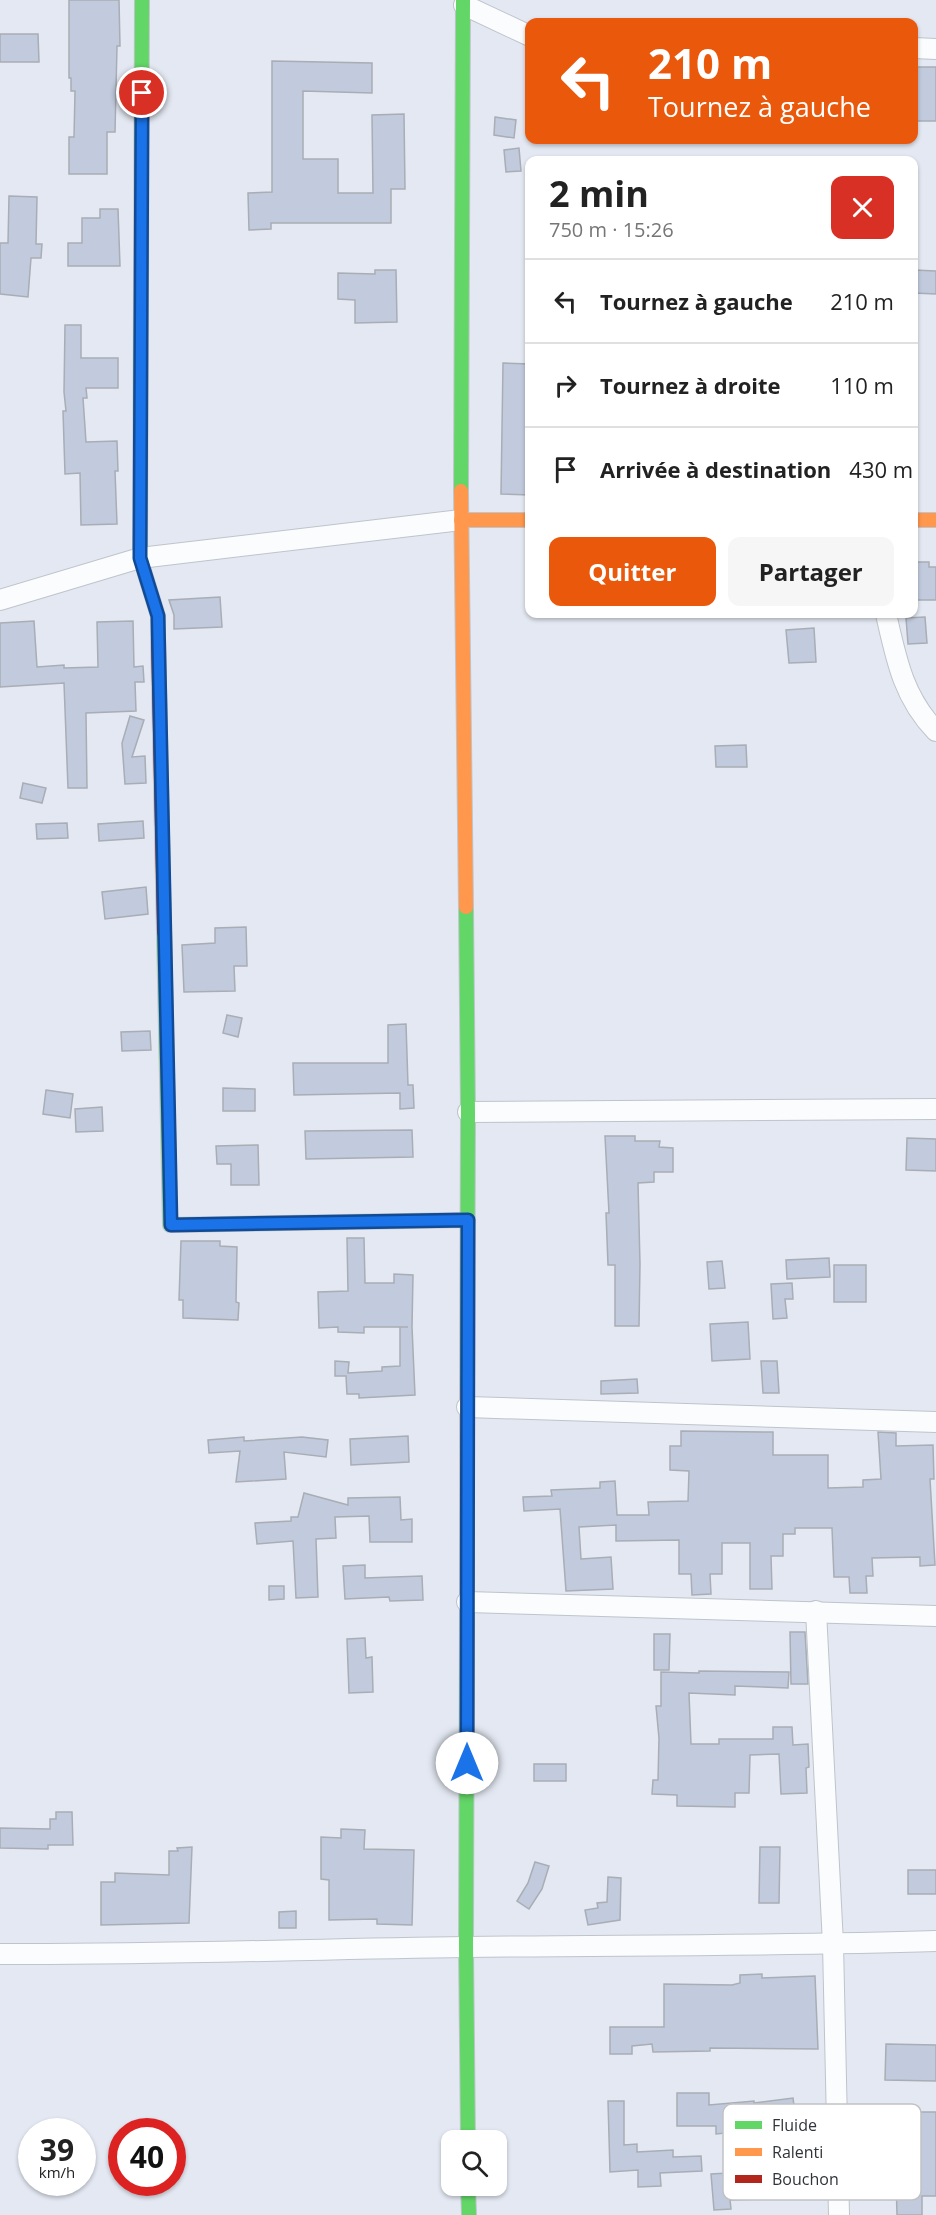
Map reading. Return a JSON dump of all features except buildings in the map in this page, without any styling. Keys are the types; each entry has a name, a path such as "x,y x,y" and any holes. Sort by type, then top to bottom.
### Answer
{"street":[{"path":"142,0 140,558 158,616 171,1225 468,1220"},
{"path":"468,2130 466,1947 468,1113 461,520 464,2 525,33"},
{"path":"918,48 936,49"},
{"path":"0,600 140,558 461,520 525,520"},
{"path":"918,520 936,520"},
{"path":"887,618 897,666 920,715 936,731"},
{"path":"468,1113 936,1109"},
{"path":"467,1407 936,1422"},
{"path":"467,1602 936,1616"},
{"path":"816,1611 833,1944 837,2104"},
{"path":"0,1954 146,1954 936,1941"},
{"path":"468,2196 469,2215"},
{"path":"839,2200 839,2215"}],"traffic: fast":[{"path":"142,0 140,558 158,616 158,637"},
{"path":"461,491 463,0"},
{"path":"466,907 467,1391"},
{"path":"164,932 170,1225 468,1220"},
{"path":"467,1609 468,2130"},
{"path":"468,2196 469,2215"}],"traffic: slow":[{"path":"461,491 466,907"},
{"path":"461,520 525,520"},
{"path":"918,520 936,520"},
{"path":"467,1391 467,1609"}],"traffic: jam":[{"path":"158,637 164,932"}],"route":[{"path":"142,93 140,558 158,616 171,1225 468,1220 467,1763"}]}
